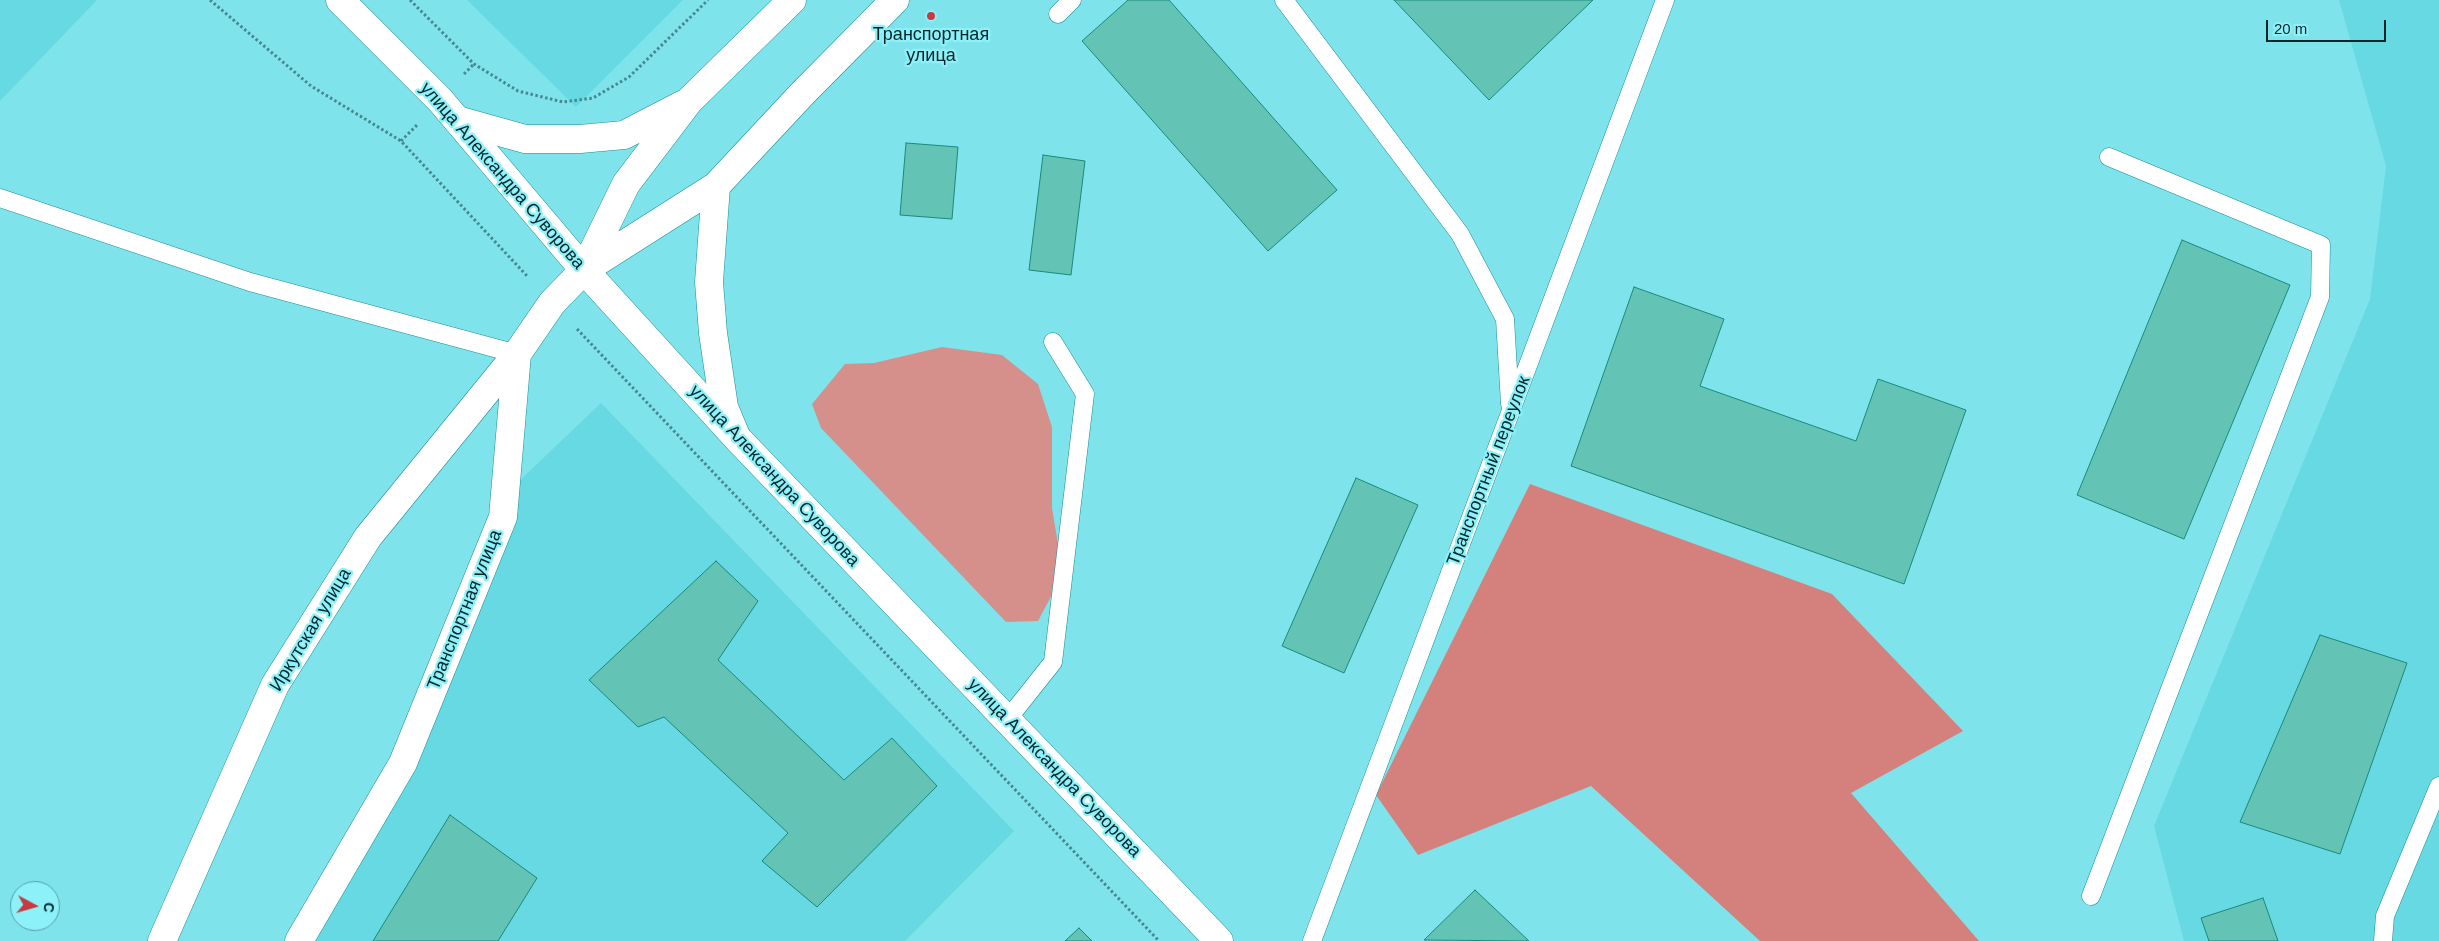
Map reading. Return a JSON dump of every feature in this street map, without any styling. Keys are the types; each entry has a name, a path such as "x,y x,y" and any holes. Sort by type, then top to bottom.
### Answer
{"main road":[{"name":"улица Александра Суворова","path":"340,0 457,120 584,270 737,438 1219,941"},
{"name":"Транспортная улица","path":"584,270 626,184 689,101 792,0"},
{"name":"Транспортная улица","path":"299,941 403,763 503,517 517,354 552,302 584,270 716,186 802,94 895,0"},
{"name":"Транспортная улица","path":"457,120 525,139 580,139 624,135 689,101"},
{"path":"716,186 708,282 724,407 730,427 737,438"},
{"name":"Иркутская улица","path":"162,941 275,685 368,537 517,354"}],"lane":[{"path":"1058,14 1072,0"},
{"path":"1284,0 1460,234 1505,319 1511,412"},
{"name":"Транспортный переулок","path":"1312,941 1665,0"},
{"path":"2091,896 2320,298 2320,245 2109,156"},
{"path":"0,198 250,282 517,354"},
{"path":"1007,720 1053,662 1084,394 1052,342"},
{"path":"2383,941 2385,916 2439,786"}],"path":[{"path":"210,0 311,86 401,141 1159,941"},
{"path":"410,0 474,64 518,91 563,102 593,98 629,77 708,0"}],"shaded area":[{"path":"0,0 97,0 0,101"},
{"path":"467,0 683,0 576,107"},
{"path":"2339,0 2439,0 2439,941 2184,941 2154,826 2370,299 2386,166"},
{"path":"942,347 1002,355 1038,384 1052,427 1052,508 1063,574 1038,621 1006,622 821,428 812,404 845,364 874,363"},
{"path":"601,403 1014,831 905,941 288,941 364,817 517,483"},
{"path":"1530,484 1832,594 1963,731 1851,793 1979,941 1760,941 1591,786 1418,855 1376,795"}],"building":[{"path":"1128,0 1169,0 1337,190 1268,251 1082,41"},
{"path":"1394,0 1593,0 1489,100"},
{"path":"906,143 958,147 952,219 900,215"},
{"path":"1043,155 1085,161 1071,275 1029,270"},
{"path":"2182,240 2290,285 2184,539 2077,495"},
{"path":"1634,287 1724,319 1700,386 1856,441 1878,379 1966,410 1904,584 1571,466"},
{"path":"1356,478 1418,505 1344,673 1282,646"},
{"path":"716,561 758,601 718,660 844,780 892,738 937,786 817,907 762,861 788,833 664,717 638,727 589,680"},
{"path":"2320,635 2407,663 2340,854 2240,822"},
{"path":"450,815 537,878 498,941 373,941"},
{"path":"1475,890 1529,941 1424,940"},
{"path":"2263,898 2278,941 2209,941 2201,918"},
{"path":"1079,928 1092,941 1065,941"}],"place":[{"name":"Транспортная улица","path":"931,16"}]}
